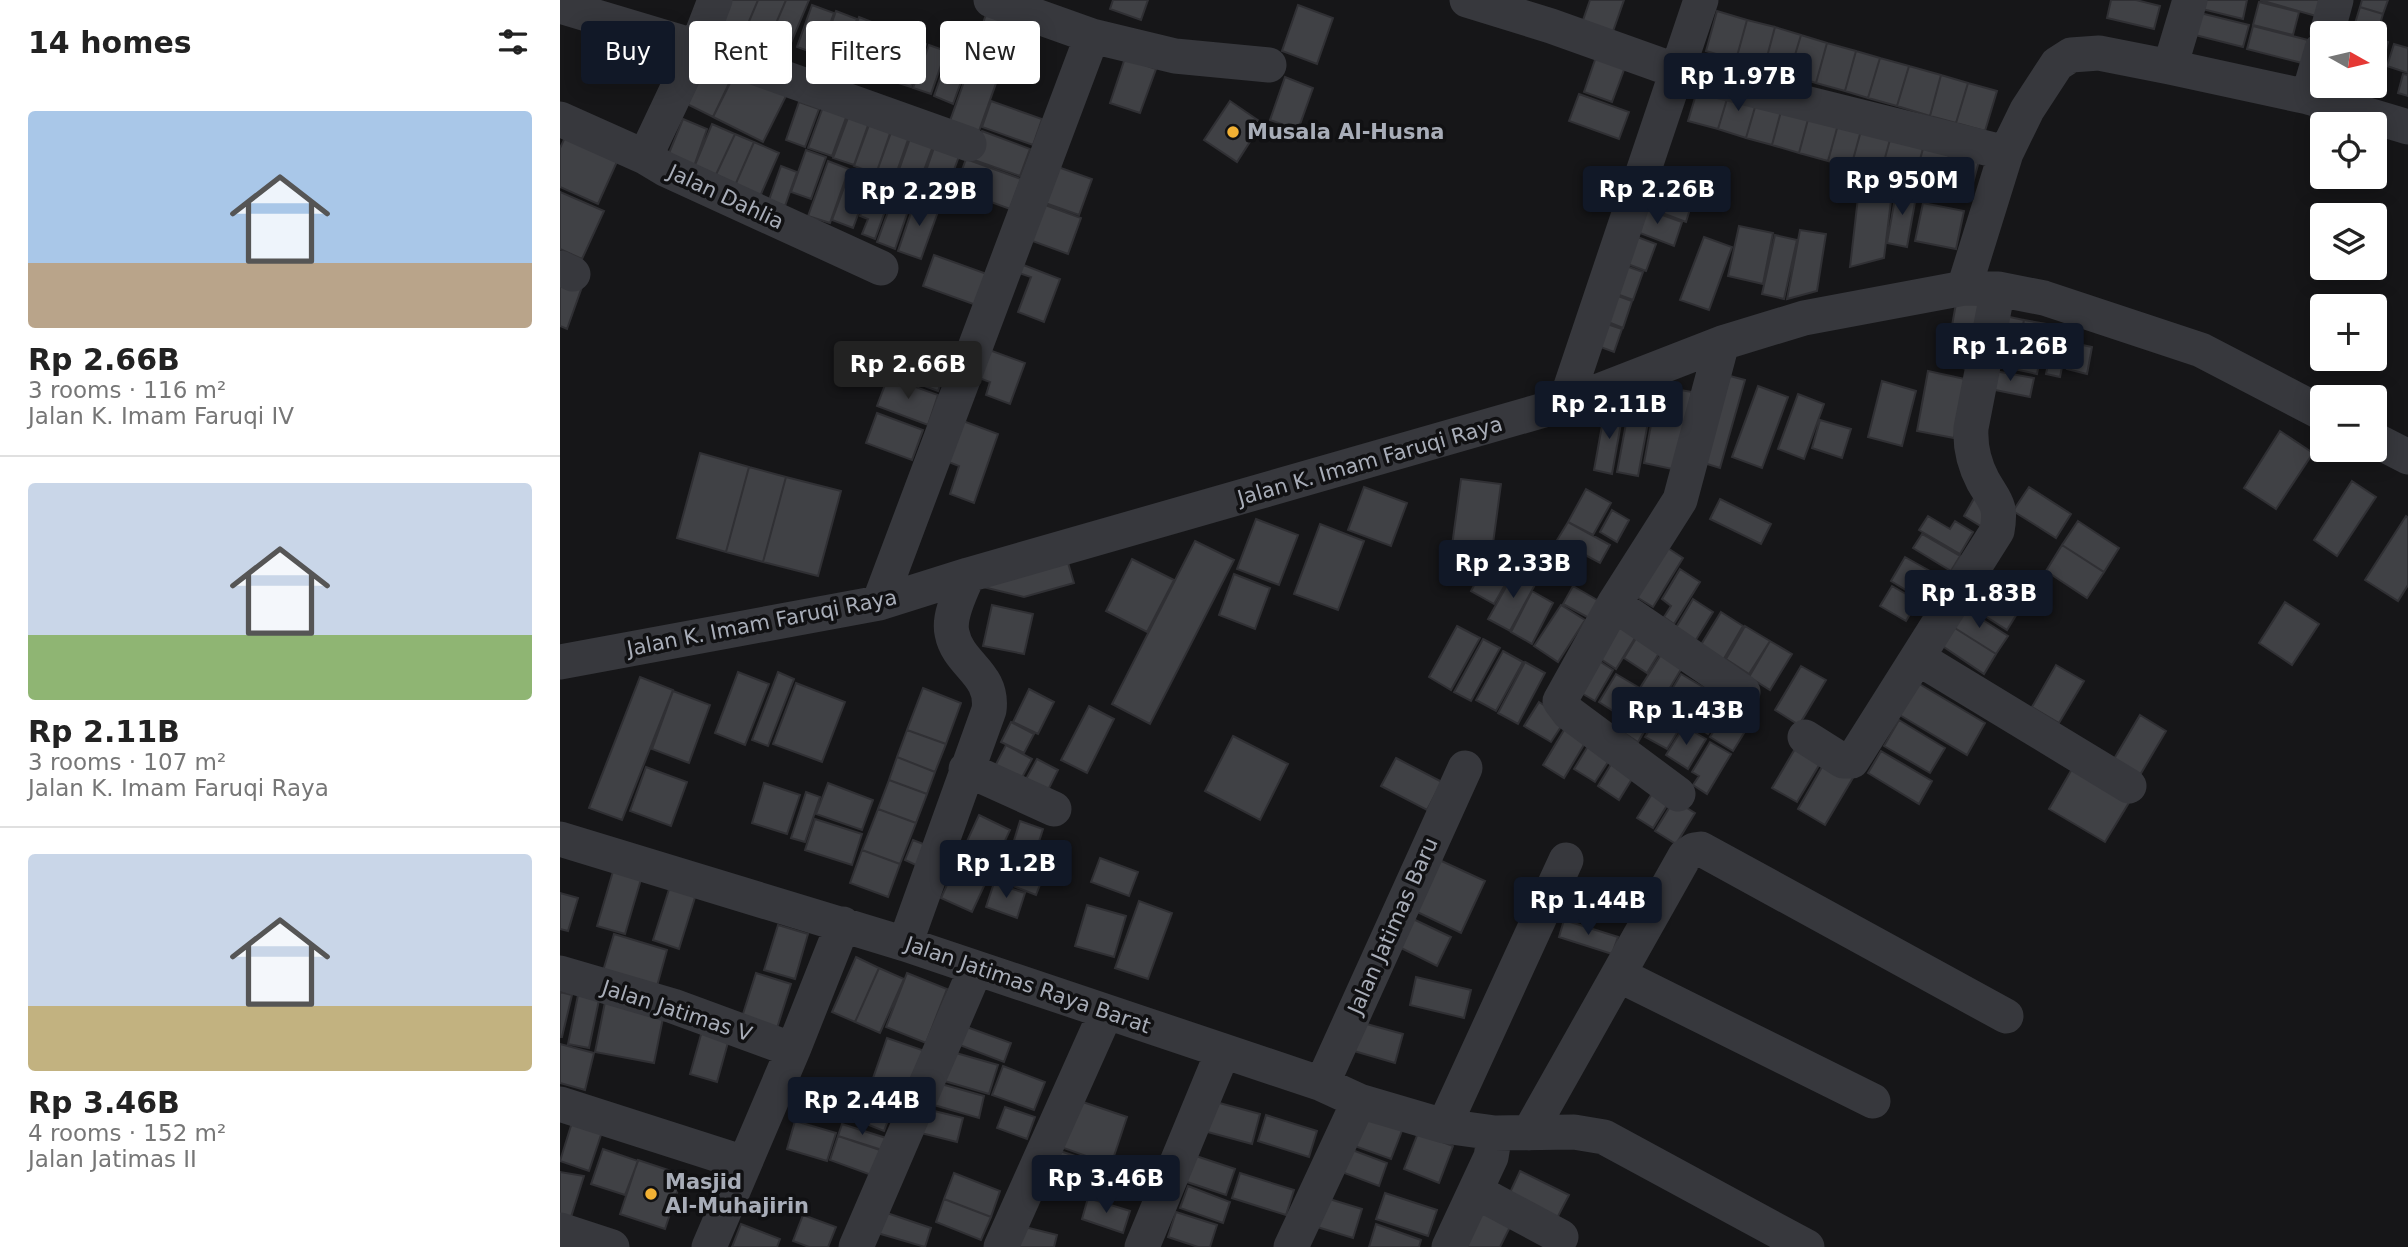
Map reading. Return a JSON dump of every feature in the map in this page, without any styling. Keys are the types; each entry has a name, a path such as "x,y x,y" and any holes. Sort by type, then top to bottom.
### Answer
{"street":[{"name":"Jalan Dahlia","path":"707,21 715,0"},
{"path":"991,0 1092,36 1193,59 1242,60 1269,65"},
{"path":"1467,0 1551,26 1676,71 2006,153"},
{"path":"1565,404 1701,0"},
{"path":"2170,67 2190,0"},
{"path":"2330,21 2336,0"},
{"path":"560,6 689,45"},
{"path":"879,603 1092,36"},
{"path":"1805,737 1843,761 1852,761 1997,531 1998,505 1977,468 1970,444 1981,288 2006,153 2027,110 2057,64 2071,55 2099,54 2308,97 2408,127"},
{"name":"Jalan Dahlia","path":"689,64 645,157 665,169 881,268"},
{"path":"792,81 969,144"},
{"path":"2308,97 2310,90"},
{"path":"560,119 645,157"},
{"name":"Jalan K. Imam Faruqi Raya","path":"560,662 879,603 1565,404 1722,343 1804,318 1981,288 2044,298 2201,350 2310,407"},
{"path":"1678,794 1569,713 1560,703 1560,699 1614,604 1680,500 1722,343"},
{"path":"2387,446 2408,457"},
{"path":"905,944 989,710 991,695 985,682 960,651 951,632 957,602 968,575"},
{"path":"1614,604 1743,692"},
{"path":"1919,658 2129,786"},
{"name":"Jalan Jatimas Baru","path":"1322,1084 1465,768"},
{"path":"966,769 1054,809"},
{"name":"Jalan Jatimas Raya Barat","path":"560,839 905,944 1322,1084 1359,1101 1444,1126 1511,1133 1574,1132 1604,1137 1807,1247"},
{"path":"1449,1247 1491,1157 1511,1133 1619,975 1685,856 1693,850 1701,849 2006,1016"},
{"path":"1444,1126 1566,860"},
{"path":"709,1247 843,925"},
{"path":"856,1247 975,968"},
{"name":"Jalan Jatimas V","path":"560,973 673,1006 793,1050"},
{"path":"1619,975 1873,1101"},
{"path":"1001,1247 1106,1012"},
{"path":"1142,1247 1223,1051"},
{"path":"1291,1247 1359,1101"},
{"path":"560,1104 744,1163"},
{"path":"1476,1192 1561,1237"},
{"path":"560,1230 612,1247"}],"building":[{"path":"727,0 758,0 749,21 718,21"},
{"path":"758,0 786,0 777,21 749,21"},
{"path":"786,0 809,0 792,40 792,21 777,21"},
{"path":"991,0 1019,11 1015,21 984,21"},
{"path":"1113,0 1148,0 1141,20 1110,9"},
{"path":"1590,0 1624,0 1611,37 1581,26"},
{"path":"2111,0 2136,0 2160,6 2154,29 2107,18"},
{"path":"2196,0 2247,0 2243,19 2194,7"},
{"path":"2260,0 2320,0 2316,16"},
{"path":"2362,0 2388,0 2383,14 2360,7"},
{"path":"2259,2 2299,12 2293,35 2253,25"},
{"path":"812,5 834,13 831,21 806,21"},
{"path":"1298,5 1333,18 1317,64 1282,51"},
{"path":"2360,7 2383,14 2381,21 2356,21"},
{"path":"836,11 857,19 856,21 832,21"},
{"path":"1717,11 1747,20 1736,60 1706,51"},
{"path":"2192,11 2249,25 2243,47 2187,33"},
{"path":"1747,20 1775,27 1764,68 1736,60"},
{"path":"806,22 806,50 797,47"},
{"path":"2253,26 2308,40 2302,63 2247,49"},
{"path":"1775,27 1801,35 1789,75 1764,68"},
{"path":"1801,35 1827,43 1816,83 1789,75"},
{"path":"1827,43 1856,51 1845,91 1816,83"},
{"path":"2394,44 2408,48 2408,73 2387,66"},
{"path":"929,45 940,49 940,68 931,94 913,88 914,84 926,84 926,53"},
{"path":"1856,51 1880,58 1868,98 1845,91"},
{"path":"1596,57 1625,67 1612,102 1584,92"},
{"path":"1125,58 1156,69 1140,113 1110,103"},
{"path":"1880,58 1909,66 1897,106 1868,98"},
{"path":"1909,66 1941,75 1930,116 1897,106"},
{"path":"2403,74 2408,75 2408,96 2398,93"},
{"path":"1941,75 1968,83 1956,123 1930,116"},
{"path":"1285,77 1313,88 1298,130 1270,120"},
{"path":"940,79 940,84 960,84 953,104 934,96"},
{"path":"1700,81 1730,89 1718,129 1688,121"},
{"path":"1968,83 1997,91 1985,131 1956,123"},
{"path":"696,84 729,84 713,117 687,104"},
{"path":"730,84 777,84 789,90 763,142 713,117"},
{"path":"963,84 996,84 979,131 950,121"},
{"path":"1730,89 1758,97 1746,138 1718,129"},
{"path":"1579,94 1629,112 1619,139 1569,121"},
{"path":"827,96 851,104 832,156 808,148"},
{"path":"1758,97 1783,104 1772,145 1746,138"},
{"path":"991,101 1042,119 1033,145 982,127"},
{"name":"Musala Al-Husna","path":"1230,101 1262,123 1237,162 1204,140"},
{"path":"799,102 819,109 805,147 786,140"},
{"path":"1783,104 1810,112 1799,153 1772,145"},
{"path":"852,107 872,114 854,165 833,158"},
{"path":"1810,112 1839,121 1828,161 1799,153"},
{"path":"873,114 894,122 876,174 854,166"},
{"path":"683,119 707,129 692,172 667,158"},
{"path":"1839,121 1862,127 1851,167 1828,161"},
{"path":"712,124 735,134 713,181 692,172"},
{"path":"894,124 911,131 894,180 876,174"},
{"path":"1862,127 1891,136 1880,176 1851,167"},
{"path":"913,130 936,138 917,189 895,181"},
{"path":"568,131 620,155 598,204 560,187 560,148"},
{"path":"982,131 1030,149 1020,176 971,159"},
{"path":"735,134 754,142 733,190 713,181"},
{"path":"1891,136 1924,145 1913,185 1880,176"},
{"path":"937,139 962,148 943,200 919,191"},
{"path":"754,142 779,153 758,201 733,190"},
{"path":"1924,145 1950,152 1939,193 1913,185"},
{"path":"806,150 826,157 811,199 791,192"},
{"path":"1950,152 1979,161 1968,201 1939,193"},
{"path":"966,159 1021,179 1010,209 955,189"},
{"path":"828,161 849,169 830,223 808,216"},
{"path":"781,166 797,172 785,206 769,200"},
{"path":"1058,167 1092,179 1079,215 1045,203"},
{"path":"850,171 871,179 853,228 832,220"},
{"path":"874,178 894,186 875,239 862,234 868,219 860,216"},
{"path":"1860,180 1893,184 1884,258 1850,267"},
{"path":"1655,182 1694,196 1686,222 1646,207"},
{"path":"1897,187 1917,191 1907,247 1887,243"},
{"path":"896,190 913,196 895,249 877,242"},
{"path":"560,192 604,211 582,259 560,249"},
{"path":"916,198 940,206 921,259 898,251"},
{"path":"1037,202 1081,218 1068,254 1024,238"},
{"path":"1923,203 1964,211 1956,249 1915,241"},
{"path":"1640,207 1682,222 1674,246 1632,230"},
{"path":"1739,226 1773,233 1763,284 1728,276"},
{"path":"1800,230 1826,234 1817,291 1787,299"},
{"path":"1627,233 1656,244 1646,271 1617,260"},
{"path":"1775,235 1797,240 1784,299 1762,294"},
{"path":"1704,237 1732,247 1709,310 1680,300"},
{"path":"934,255 987,274 976,305 923,286"},
{"path":"1013,261 1060,279 1044,322 1018,312 1031,277 1010,270"},
{"path":"1615,262 1643,272 1633,300 1606,290"},
{"path":"560,276 583,284 567,329 560,326"},
{"path":"1607,292 1632,301 1623,328 1598,318"},
{"path":"1957,298 1984,303 1971,370 1945,364"},
{"path":"2000,315 2024,320 2014,369 1990,365"},
{"path":"1595,320 1622,329 1614,352 1587,342"},
{"path":"2024,320 2047,324 2037,374 2014,369"},
{"path":"2056,325 2070,328 2060,377 2046,374"},
{"path":"2073,343 2092,347 2087,374 2067,369"},
{"path":"898,345 948,363 938,391 888,373"},
{"path":"981,347 1025,363 1010,404 986,395 990,382 971,375"},
{"path":"1989,370 2034,378 2030,397 1985,388"},
{"path":"1928,371 1965,379 1954,438 1917,431"},
{"path":"1730,376 1745,380 1720,468 1704,463"},
{"path":"888,377 938,395 928,425 877,406"},
{"path":"1882,381 1916,391 1902,446 1868,437"},
{"path":"1658,386 1692,392 1677,470 1644,463"},
{"path":"1758,386 1788,397 1762,468 1732,457"},
{"path":"1798,394 1824,404 1804,459 1778,449"},
{"path":"1630,402 1651,406 1638,476 1617,472"},
{"path":"1605,409 1623,412 1612,474 1594,470"},
{"path":"877,413 923,430 912,460 866,443"},
{"path":"955,418 998,434 974,503 950,494 959,466 941,459"},
{"path":"1820,420 1851,429 1842,458 1812,448"},
{"path":"2280,431 2310,451 2310,458 2276,509 2244,488"},
{"path":"700,453 749,467 726,552 677,538"},
{"path":"749,467 786,477 763,562 726,552"},
{"path":"786,477 841,491 818,576 763,562"},
{"path":"1461,479 1501,484 1492,551 1452,546"},
{"path":"2352,481 2376,497 2337,556 2314,540"},
{"path":"1364,487 1407,503 1391,546 1348,530"},
{"path":"2029,487 2071,514 2056,538 2013,511"},
{"path":"1586,489 1611,503 1593,535 1568,522"},
{"path":"1976,495 1996,507 1984,528 1964,516"},
{"path":"1720,499 1771,524 1761,544 1710,519"},
{"path":"1612,510 1629,520 1617,542 1600,532"},
{"path":"1928,516 1950,529 1955,521 1973,532 1960,554 1919,530"},
{"path":"2406,516 2408,585 2398,601 2365,580"},
{"path":"1256,519 1298,535 1279,585 1237,569"},
{"path":"2078,521 2119,548 2104,572 2062,545"},
{"path":"1568,522 1610,545 1600,563 1557,540"},
{"path":"1320,524 1364,541 1338,610 1294,594"},
{"path":"1922,534 1960,556 1951,571 1913,548"},
{"path":"1195,541 1234,560 1150,724 1112,704"},
{"path":"1556,542 1580,555 1566,582 1542,568"},
{"path":"1660,543 1683,558 1653,607 1630,593"},
{"path":"2062,545 2104,572 2087,598 2046,571"},
{"path":"1066,556 1074,583 1024,597 975,585"},
{"path":"1905,557 1939,576 1924,601 1891,581"},
{"path":"1489,558 1513,571 1494,604 1471,591"},
{"path":"1132,559 1174,580 1147,632 1106,611"},
{"path":"1516,569 1537,581 1510,631 1488,619"},
{"path":"1680,569 1700,582 1674,624 1664,617 1671,606 1662,599"},
{"path":"1234,574 1270,588 1255,629 1219,615"},
{"path":"1980,576 2023,604 2007,630 1963,602"},
{"path":"1573,586 1599,601 1589,618 1563,604"},
{"path":"1892,586 1918,601 1906,621 1880,606"},
{"path":"1532,591 1553,603 1532,644 1511,632"},
{"path":"1693,599 1713,612 1694,643 1674,631"},
{"path":"2285,602 2319,624 2292,665 2259,643"},
{"path":"992,605 1033,614 1024,654 983,646"},
{"path":"1561,605 1585,620 1558,662 1534,646"},
{"path":"1961,606 2008,636 1996,654 1950,625"},
{"path":"1721,612 1743,626 1722,662 1699,648"},
{"path":"1617,615 1640,630 1616,669 1593,654"},
{"path":"1950,625 1996,654 1984,674 1938,643"},
{"path":"1457,626 1480,638 1451,690 1429,677"},
{"path":"1745,626 1770,641 1749,674 1726,659"},
{"path":"1641,630 1664,645 1647,673 1624,658"},
{"path":"1483,639 1500,648 1471,701 1454,692"},
{"path":"1770,641 1792,654 1770,690 1749,677"},
{"path":"1503,651 1523,662 1496,711 1476,700"},
{"path":"1662,653 1683,666 1662,701 1640,688"},
{"path":"1590,655 1613,670 1595,701 1571,687"},
{"path":"1525,662 1545,673 1518,724 1498,713"},
{"path":"2056,665 2084,681 2059,723 2032,707"},
{"path":"1801,666 1826,680 1799,725 1775,710"},
{"path":"738,672 769,684 745,745 715,733"},
{"path":"778,672 794,679 768,746 752,740"},
{"path":"1616,674 1638,687 1621,716 1599,702"},
{"path":"1681,674 1703,687 1684,719 1662,706"},
{"path":"640,677 673,690 622,820 589,808"},
{"path":"1710,681 1733,695 1708,734 1685,720"},
{"path":"1916,682 1985,723 1967,755 1898,714"},
{"path":"796,683 845,702 822,762 773,744"},
{"path":"923,688 961,703 946,744 907,730"},
{"path":"1029,689 1054,702 1038,734 1013,722"},
{"path":"673,691 710,705 689,763 652,749"},
{"path":"1637,693 1659,706 1638,742 1624,733 1630,723 1621,718"},
{"path":"1734,698 1757,712 1733,751 1710,737"},
{"path":"1539,702 1566,719 1551,742 1524,726"},
{"path":"1089,706 1114,719 1087,773 1061,760"},
{"path":"1662,710 1683,723 1667,749 1645,737"},
{"path":"2140,715 2166,731 2140,775 2114,759"},
{"path":"1899,720 1945,748 1930,773 1884,746"},
{"path":"1011,722 1034,734 1024,753 1001,742"},
{"path":"1567,725 1588,738 1564,778 1543,765"},
{"path":"1684,726 1706,739 1688,769 1666,755"},
{"path":"907,730 946,744 935,772 897,757"},
{"path":"1233,736 1288,764 1260,820 1205,791"},
{"path":"1710,742 1731,754 1707,794 1693,785 1699,776 1692,772"},
{"path":"1799,742 1824,757 1797,802 1772,788"},
{"path":"1006,745 1032,759 1019,783 993,770"},
{"path":"1588,746 1610,759 1595,782 1574,769"},
{"path":"1881,751 1932,781 1919,804 1868,773"},
{"path":"897,757 935,772 927,794 889,780"},
{"path":"1396,758 1442,782 1427,810 1381,786"},
{"path":"1037,759 1058,770 1048,790 1026,779"},
{"path":"1826,760 1854,776 1825,825 1798,809"},
{"path":"1613,761 1635,774 1619,800 1598,786"},
{"path":"2076,762 2133,796 2105,842 2049,809"},
{"path":"646,767 687,782 671,826 630,811"},
{"path":"889,780 927,794 916,823 878,809"},
{"path":"764,783 800,795 787,834 752,823"},
{"path":"828,783 873,800 862,830 816,814"},
{"path":"1658,784 1674,794 1653,828 1637,818"},
{"path":"806,792 820,797 805,842 791,838"},
{"path":"1674,800 1695,813 1676,844 1655,831"},
{"path":"878,809 916,823 900,864 862,850"},
{"path":"979,815 1010,830 972,912 941,898"},
{"path":"815,819 862,834 852,865 805,850"},
{"path":"1020,821 1043,829 1035,854 1012,847"},
{"path":"913,840 926,845 918,866 905,860"},
{"path":"862,850 900,864 888,897 850,883"},
{"path":"1025,855 1048,864 1036,895 1013,886"},
{"path":"1100,858 1138,872 1129,896 1091,882"},
{"path":"1435,858 1485,881 1461,933 1411,909"},
{"path":"614,868 642,876 625,934 597,926"},
{"path":"671,883 697,891 679,949 653,940"},
{"path":"994,883 1025,893 1017,918 986,907"},
{"path":"560,893 578,898 568,931 560,929"},
{"path":"1139,901 1172,913 1148,979 1115,968"},
{"path":"1087,905 1126,916 1114,957 1075,946"},
{"path":"1411,918 1451,937 1437,966 1397,946"},
{"path":"1564,920 1618,937 1612,954 1559,937"},
{"path":"778,925 808,934 795,979 764,970"},
{"path":"614,934 667,950 657,986 603,971"},
{"path":"856,957 879,968 855,1022 832,1012"},
{"path":"879,968 904,979 880,1033 855,1022"},
{"path":"756,973 791,984 777,1028 742,1017"},
{"path":"907,973 947,989 926,1043 886,1027"},
{"path":"1416,977 1471,990 1464,1018 1410,1005"},
{"path":"560,992 572,995 562,1037 560,1037"},
{"path":"578,995 599,1000 589,1048 568,1044"},
{"path":"606,997 665,1008 654,1063 595,1052"},
{"path":"1363,1023 1403,1034 1395,1063 1354,1051"},
{"path":"964,1026 1011,1043 1004,1062 957,1044"},
{"path":"702,1031 729,1039 717,1082 690,1074"},
{"path":"887,1038 925,1051 908,1097 871,1084"},
{"path":"560,1044 594,1053 585,1090 560,1083"},
{"path":"949,1051 998,1065 989,1094 941,1080"},
{"path":"1003,1066 1045,1082 1034,1110 992,1095"},
{"path":"934,1082 984,1096 979,1118 927,1103"},
{"path":"871,1084 898,1094 884,1131 856,1120"},
{"path":"1074,1099 1127,1117 1111,1165 1058,1146"},
{"path":"1212,1101 1260,1114 1252,1144 1204,1131"},
{"path":"1005,1107 1035,1117 1027,1139 997,1128"},
{"path":"926,1109 963,1118 957,1142 921,1133"},
{"path":"1361,1112 1403,1128 1391,1159 1349,1144"},
{"path":"1266,1115 1317,1131 1309,1157 1258,1141"},
{"path":"574,1116 604,1126 589,1171 560,1161"},
{"path":"795,1121 836,1133 827,1161 787,1149"},
{"path":"842,1124 886,1138 882,1150 838,1136"},
{"path":"1418,1133 1453,1146 1439,1183 1404,1169"},
{"path":"838,1136 883,1151 874,1176 830,1160"},
{"path":"1048,1147 1093,1162 1085,1188 1039,1172"},
{"path":"1347,1148 1387,1163 1379,1186 1339,1171"},
{"path":"603,1149 638,1161 625,1195 591,1184"},
{"path":"1187,1153 1235,1169 1226,1195 1178,1179"},
{"name":"Masjid Al-Muhajirin","path":"638,1160 683,1175 665,1229 620,1214"},
{"path":"1103,1164 1127,1176 1116,1200 1092,1189"},
{"path":"1520,1171 1569,1195 1555,1222 1507,1199"},
{"path":"560,1172 584,1176 571,1217 560,1215"},
{"path":"954,1173 1000,1191 991,1217 944,1199"},
{"path":"1240,1173 1294,1190 1286,1215 1232,1198"},
{"path":"1188,1186 1230,1202 1223,1223 1180,1208"},
{"path":"1385,1193 1437,1210 1428,1236 1376,1219"},
{"path":"1323,1197 1362,1209 1353,1238 1314,1226"},
{"path":"1088,1198 1130,1211 1123,1233 1082,1219"},
{"path":"944,1199 991,1217 981,1240 936,1222"},
{"path":"881,1211 931,1228 925,1247 874,1232"},
{"path":"1480,1211 1510,1227 1500,1247 1460,1247"},
{"path":"1176,1212 1217,1225 1210,1247 1198,1247 1168,1237"},
{"path":"803,1215 836,1227 828,1247 809,1247 793,1241"},
{"path":"741,1224 780,1239 777,1247 732,1247"},
{"path":"1376,1224 1421,1240 1419,1247 1369,1247"},
{"path":"1017,1225 1057,1235 1054,1247 1012,1247"}],"place":[{"name":"Musala Al-Husna","path":"1233,132"},
{"name":"Masjid Al-Muhajirin","path":"651,1194"}]}
